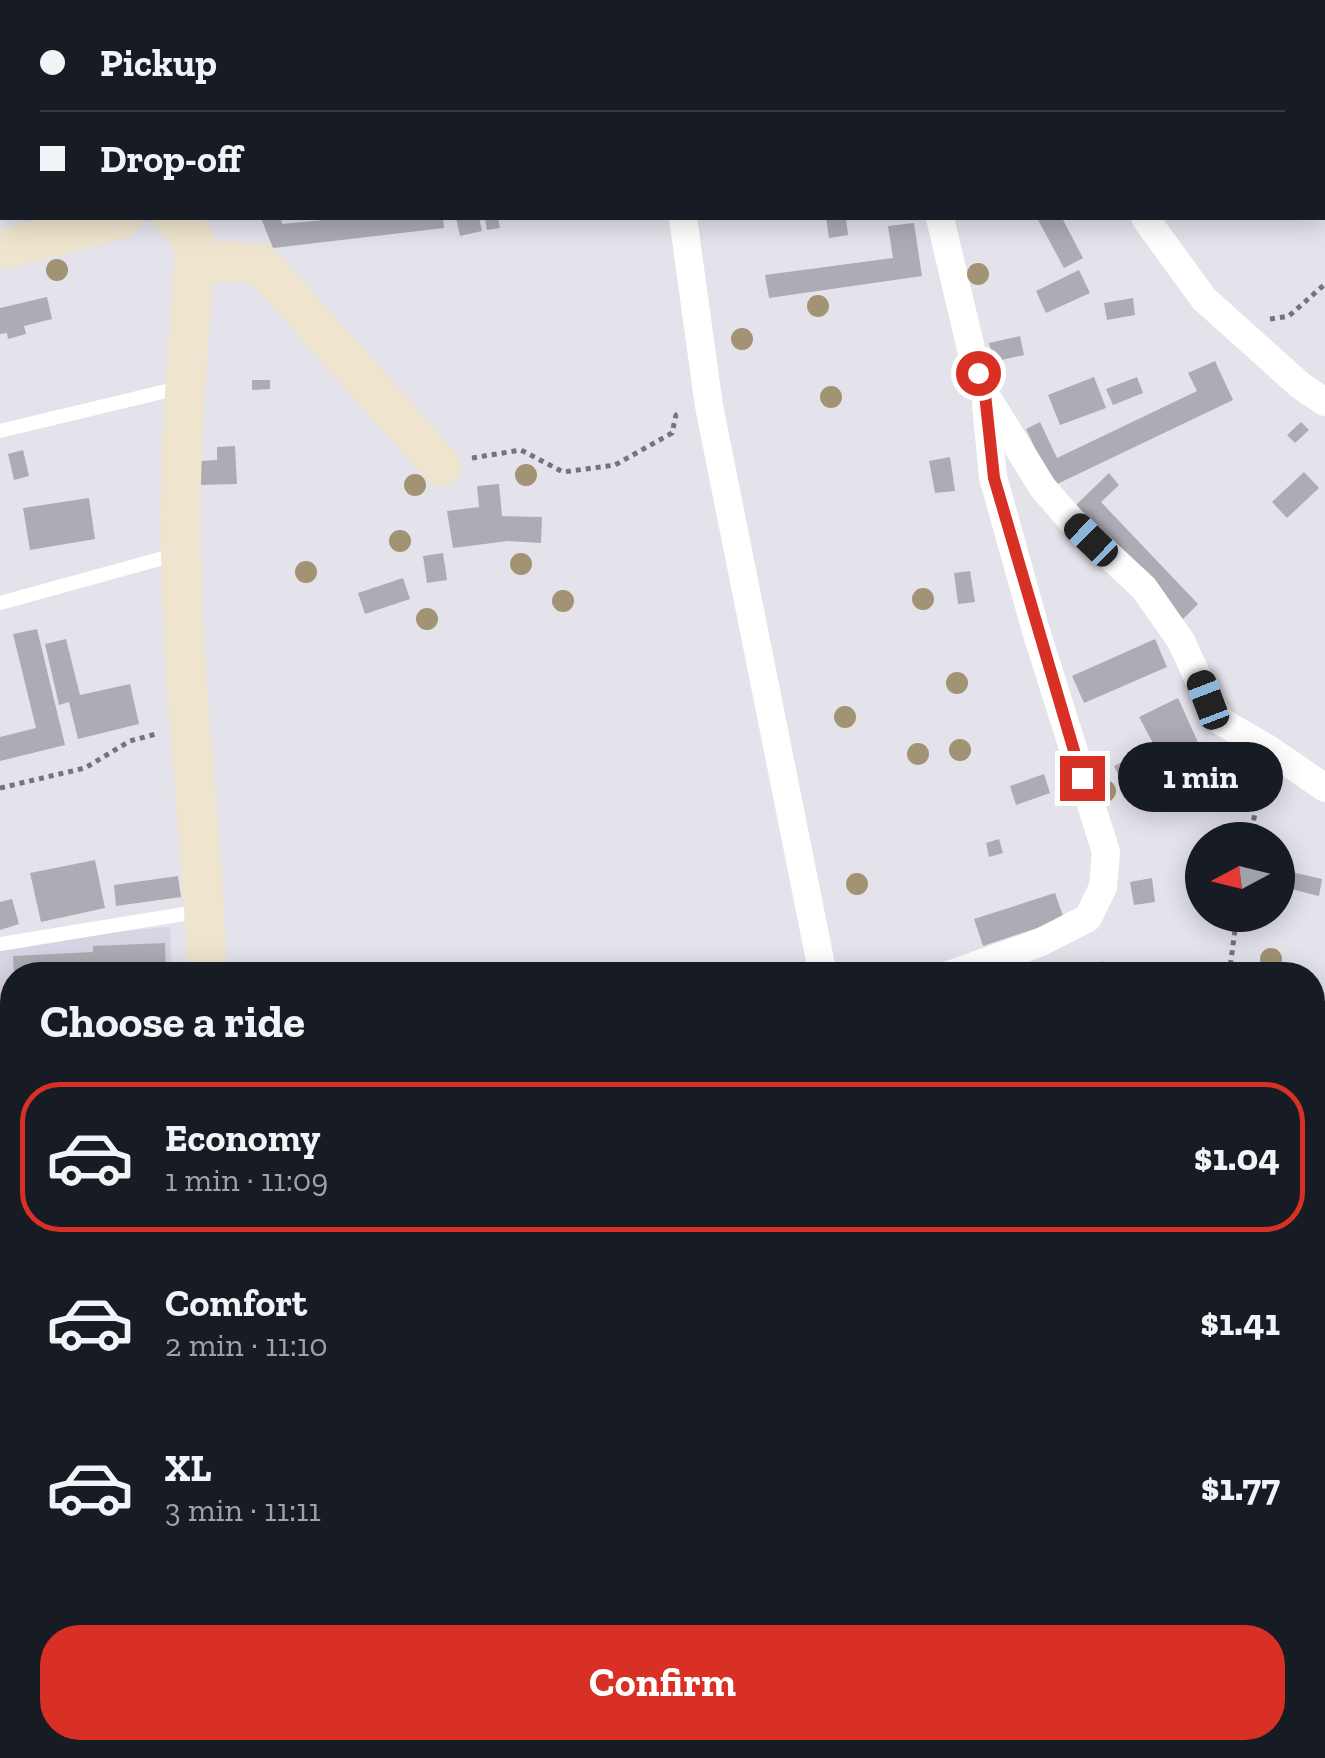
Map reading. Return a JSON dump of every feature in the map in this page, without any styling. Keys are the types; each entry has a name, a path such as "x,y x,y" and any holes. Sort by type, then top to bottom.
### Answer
{"street":[{"path":"0,250 114,220"},
{"path":"683,220 709,406 820,962"},
{"path":"940,220 985,394 994,478 1036,632 1106,852 1104,887 1088,918 1039,943 986,962"},
{"path":"1146,220 1204,299 1301,386 1325,402"},
{"path":"191,237 180,554 188,725 207,962"},
{"path":"191,237 223,262 261,264 441,466"},
{"path":"985,394 1043,488 1144,588 1180,641 1222,722 1325,788"}],"lane":[{"path":"0,431 186,386"},
{"path":"0,602 180,554"},
{"path":"0,944 205,910"}],"path":[{"path":"1240,331 1255,322 1289,316 1325,284"},
{"path":"441,466 521,450 563,472 614,465 672,432 676,415 709,406"},
{"path":"0,788 85,768 130,741 188,725"},
{"path":"1253,822 1267,748"},
{"path":"1231,962 1235,932"}],"shaded area":[{"path":"170,927 171,962 0,962 0,948 24,939"}],"building":[{"path":"262,220 281,220 282,224 443,220 444,228 273,248"},
{"path":"456,220 479,220 482,231 460,236"},
{"path":"485,220 498,220 500,228 487,230"},
{"path":"826,220 846,220 848,235 829,238"},
{"path":"1038,220 1063,220 1083,258 1064,268"},
{"path":"914,223 922,276 769,298 765,275 893,258 888,226"},
{"path":"1079,270 1090,293 1046,313 1036,291"},
{"path":"47,297 52,319 24,326 26,334 8,339 7,333 0,334 0,308"},
{"path":"1133,298 1135,315 1107,320 1104,303"},
{"path":"1020,336 1024,355 993,362 989,343"},
{"path":"1215,361 1233,400 1053,486 1026,429 1040,422 1057,458 1197,391 1188,373"},
{"path":"1094,377 1106,408 1060,425 1048,395"},
{"path":"1137,377 1143,393 1113,405 1106,389"},
{"path":"252,380 270,380 270,389 252,390"},
{"path":"1301,422 1309,430 1295,443 1287,435"},
{"path":"235,446 237,484 201,485 200,461 217,460 217,447"},
{"path":"23,450 29,476 14,480 8,454"},
{"path":"950,457 955,491 935,493 929,461"},
{"path":"1304,472 1319,488 1287,518 1272,502"},
{"path":"1109,473 1119,485 1101,502 1198,604 1183,619 1076,505"},
{"path":"499,484 502,516 542,517 541,543 508,541 453,548 447,511 479,507 477,486"},
{"path":"89,498 95,539 30,550 23,508"},
{"path":"443,553 447,580 427,583 423,556"},
{"path":"970,571 975,602 958,604 954,573"},
{"path":"403,578 410,599 365,614 358,593"},
{"path":"37,629 65,745 0,761 0,737 36,728 13,634"},
{"path":"66,639 80,695 130,684 139,724 78,739 69,702 59,705 45,644"},
{"path":"1155,639 1167,667 1084,703 1072,676"},
{"path":"1178,698 1201,749 1167,769 1139,717"},
{"path":"1146,751 1161,784 1130,799 1114,766"},
{"path":"1044,774 1050,793 1016,805 1010,786"},
{"path":"999,839 1003,853 989,857 986,843"},
{"path":"95,860 105,908 41,922 30,873"},
{"path":"1295,873 1322,879 1319,896 1295,890"},
{"path":"178,876 181,897 116,906 114,885"},
{"path":"1152,878 1155,902 1134,905 1130,882"},
{"path":"1055,893 1064,919 983,946 974,919"},
{"path":"12,899 19,924 0,930 0,902"},
{"path":"165,943 166,962 13,962 13,956 93,952 93,946"}],"route":[{"path":"978,373 985,394 994,478 1036,632 1082,778"}]}
